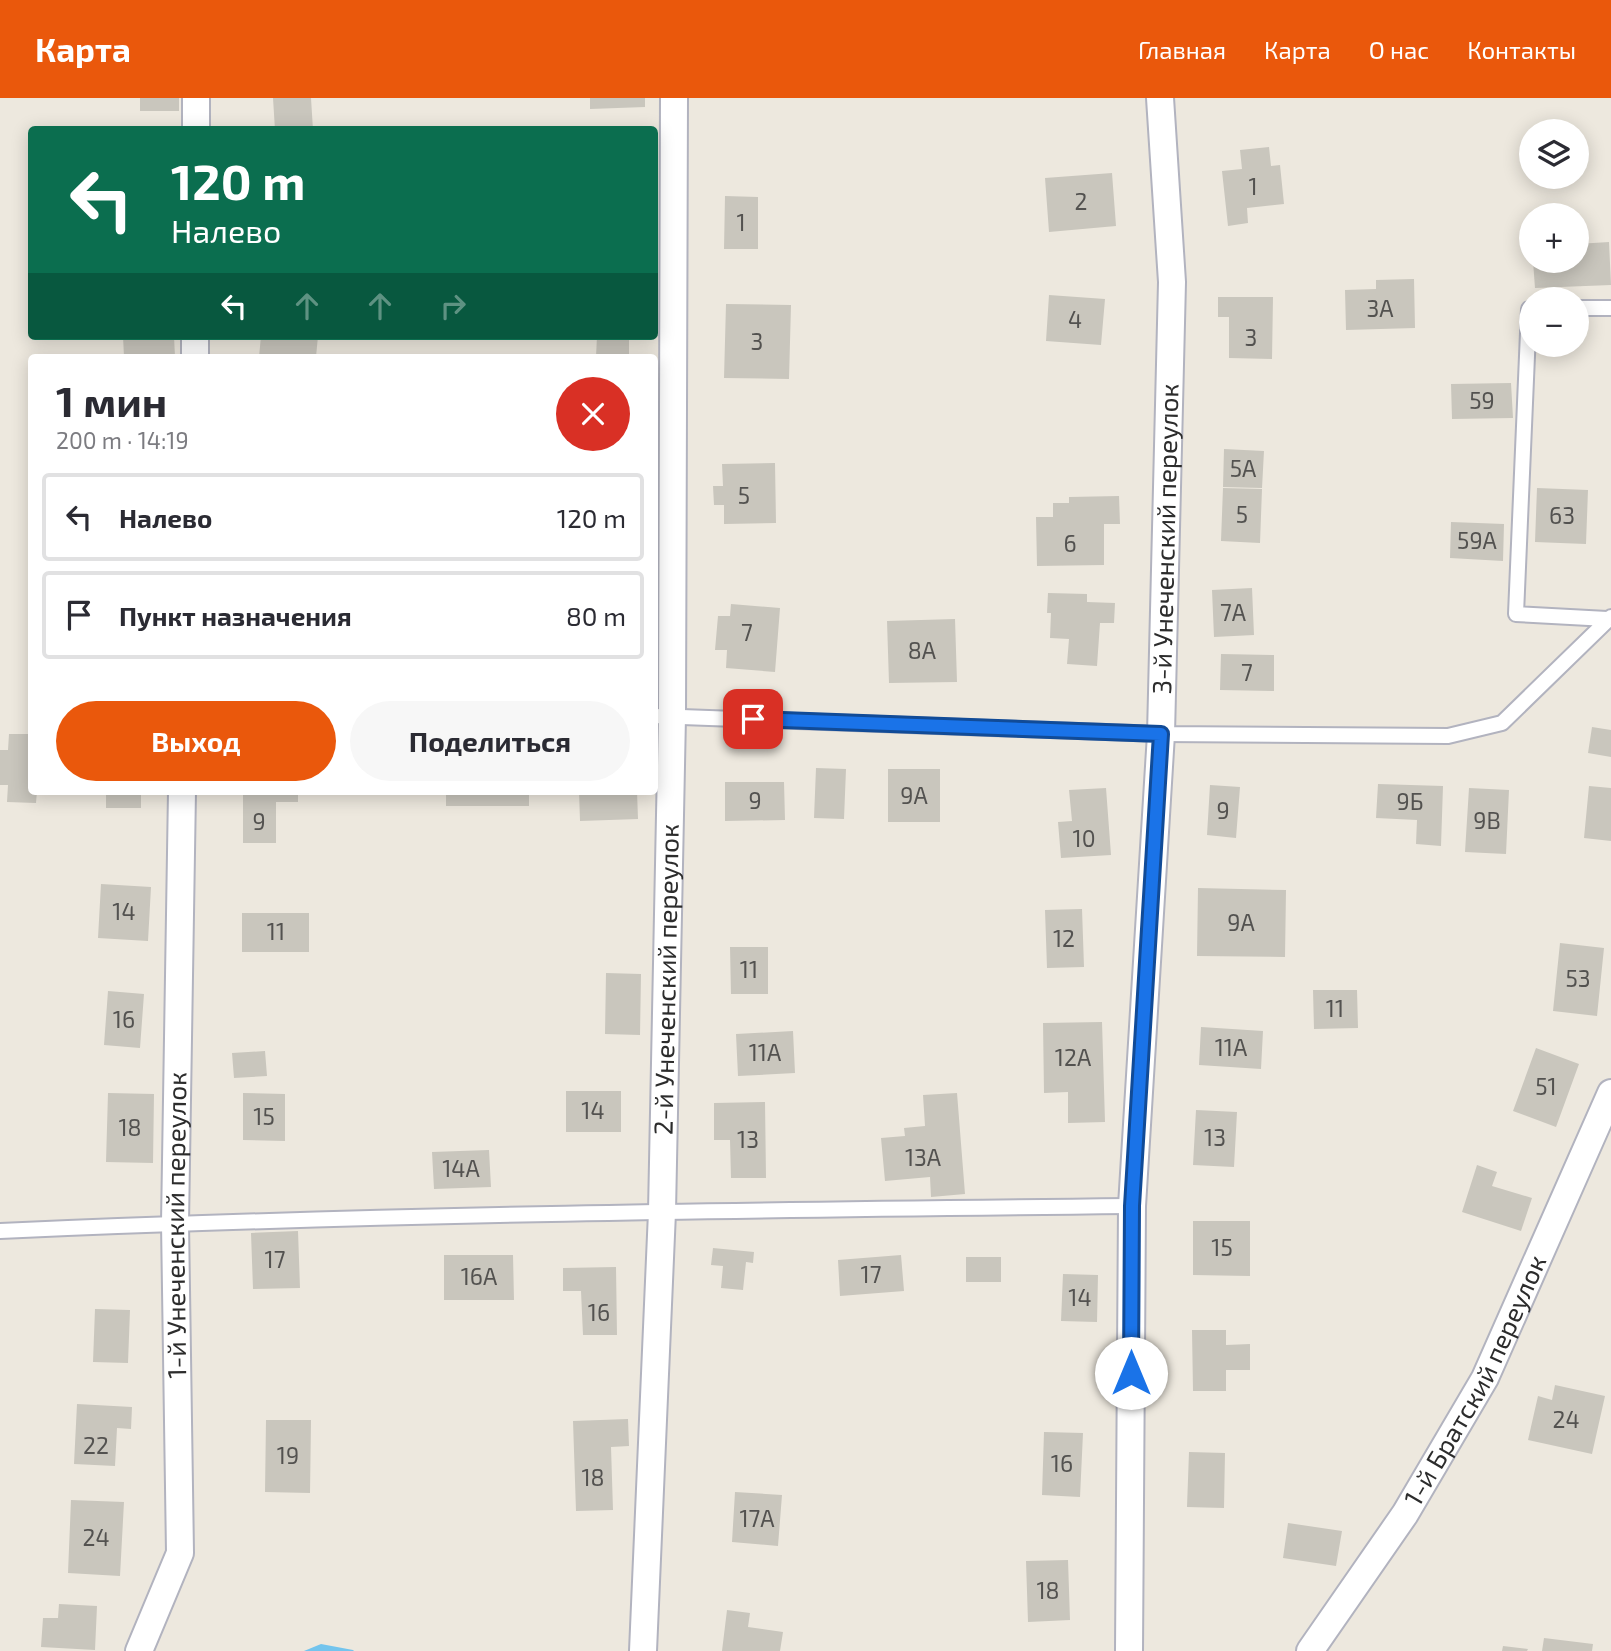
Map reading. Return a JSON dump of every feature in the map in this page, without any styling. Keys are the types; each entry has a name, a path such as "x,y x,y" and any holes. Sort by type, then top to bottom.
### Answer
{"street":[{"path":"196,98 196,126"},
{"name":"2-й Унеченский переулок","path":"643,1651 662,1212 663,716 674,98"},
{"name":"3-й Унеченский переулок","path":"1129,1651 1132,1206 1161,734 1172,282 1160,98"},
{"name":"1-й Унеченский переулок","path":"139,1651 180,1553 175,1223 182,795"},
{"name":"1-й Братский переулок","path":"1310,1651 1405,1514 1485,1378 1611,1093"}],"lane":[{"path":"1589,308 1611,308"},
{"path":"1527,357 1517,614 1609,618"},
{"path":"663,716 1161,734 1448,736 1502,723 1609,618"},
{"path":"0,1231 175,1223 662,1212 1132,1206"}],"water":[{"path":"321,1644 353,1650 354,1651 304,1651"}],"building":[{"path":"140,98 179,98 179,111 140,111"},
{"path":"273,98 311,98 313,126 275,126"},
{"path":"590,98 645,98 645,107 590,109"},
{"path":"1269,147 1271,166 1280,165 1284,204 1247,208 1248,223 1228,226 1222,171 1242,169 1240,150"},
{"path":"1112,173 1116,226 1049,232 1045,178"},
{"path":"725,196 758,197 758,249 724,249"},
{"path":"1609,242 1611,285 1535,287 1534,273 1589,273 1589,243"},
{"path":"1414,279 1415,328 1346,330 1345,290 1376,289 1376,280"},
{"path":"1049,295 1105,299 1101,345 1046,341"},
{"path":"1218,297 1273,297 1272,359 1229,358 1229,317 1218,317"},
{"path":"726,304 791,305 789,379 724,378"},
{"path":"123,340 174,340 175,354 124,354"},
{"path":"261,340 318,340 316,354 259,354"},
{"path":"597,340 629,340 629,354 596,354"},
{"path":"1511,383 1513,418 1452,419 1451,384"},
{"path":"1224,449 1264,451 1262,488 1223,487"},
{"path":"775,463 776,523 724,524 724,505 714,505 713,486 723,486 722,464"},
{"path":"1223,488 1262,489 1260,543 1221,541"},
{"path":"1537,488 1588,490 1586,544 1535,542"},
{"path":"1119,496 1120,524 1104,524 1104,565 1037,566 1036,517 1053,517 1053,503 1069,503 1069,497"},
{"path":"1451,522 1504,524 1503,561 1450,558"},
{"path":"1252,588 1254,635 1214,637 1212,590"},
{"path":"1048,593 1087,594 1087,602 1115,603 1114,623 1100,623 1097,666 1067,664 1069,639 1050,638 1051,613 1047,613"},
{"path":"731,604 780,608 775,672 726,668 727,650 715,650 718,616 730,616"},
{"path":"955,619 957,682 889,683 887,621"},
{"path":"1221,654 1274,655 1274,691 1220,690"},
{"path":"1592,727 1611,730 1611,757 1588,753"},
{"path":"9,734 28,734 28,795 37,795 36,803 7,802 8,785 0,785 0,750 8,750"},
{"path":"816,768 846,769 844,819 814,818"},
{"path":"888,769 940,769 940,822 888,822"},
{"path":"725,782 784,782 785,820 725,821"},
{"path":"1378,784 1443,786 1441,846 1416,844 1417,820 1376,818"},
{"path":"1210,785 1240,787 1236,838 1207,835"},
{"path":"1589,786 1611,788 1611,841 1584,838"},
{"path":"1106,788 1111,855 1061,858 1058,822 1072,821 1069,790"},
{"path":"1469,788 1509,790 1506,854 1465,852"},
{"path":"106,795 141,795 141,808 106,808"},
{"path":"243,795 298,795 298,802 276,802 276,843 243,843"},
{"path":"446,795 529,795 529,806 446,806"},
{"path":"579,795 637,795 638,819 580,821"},
{"path":"101,884 151,887 148,941 98,938"},
{"path":"1198,888 1286,890 1285,957 1197,956"},
{"path":"1082,909 1084,967 1047,968 1045,910"},
{"path":"242,913 309,913 309,952 242,952"},
{"path":"1560,943 1604,948 1597,1016 1553,1011"},
{"path":"730,947 768,947 768,994 731,994"},
{"path":"606,973 641,974 640,1035 605,1034"},
{"path":"1313,990 1357,990 1358,1028 1314,1029"},
{"path":"108,991 144,994 140,1048 104,1045"},
{"path":"1102,1022 1105,1122 1068,1123 1068,1092 1044,1093 1043,1023"},
{"path":"1201,1027 1263,1031 1261,1069 1199,1065"},
{"path":"793,1031 795,1073 738,1076 736,1034"},
{"path":"1536,1048 1579,1064 1556,1127 1513,1111"},
{"path":"265,1051 267,1076 234,1078 232,1053"},
{"path":"566,1091 621,1091 621,1132 566,1132"},
{"path":"108,1093 154,1094 153,1163 106,1162"},
{"path":"243,1093 285,1094 285,1141 243,1140"},
{"path":"957,1093 965,1194 931,1197 930,1177 885,1181 881,1138 905,1136 904,1128 925,1126 923,1095"},
{"path":"765,1102 766,1178 731,1178 730,1140 714,1140 714,1103"},
{"path":"1196,1110 1237,1112 1234,1167 1193,1165"},
{"path":"489,1150 491,1187 434,1189 432,1152"},
{"path":"1477,1165 1497,1172 1492,1186 1532,1198 1521,1231 1462,1212"},
{"path":"1193,1221 1250,1221 1250,1276 1193,1275"},
{"path":"298,1231 300,1288 253,1289 251,1233"},
{"path":"713,1248 754,1252 753,1263 746,1262 743,1290 721,1288 723,1266 711,1265"},
{"path":"444,1255 513,1255 514,1300 444,1300"},
{"path":"901,1255 904,1291 840,1296 838,1260"},
{"path":"966,1257 1001,1257 1001,1282 966,1282"},
{"path":"616,1267 617,1335 583,1335 581,1291 563,1291 563,1268"},
{"path":"1063,1274 1098,1275 1097,1322 1061,1321"},
{"path":"95,1309 130,1310 128,1363 93,1362"},
{"path":"1192,1330 1226,1330 1226,1345 1250,1344 1250,1370 1226,1370 1226,1391 1193,1391"},
{"path":"1555,1385 1605,1396 1592,1454 1528,1440 1538,1396 1552,1400"},
{"path":"77,1404 132,1407 131,1429 117,1428 115,1466 74,1464"},
{"path":"628,1419 629,1446 611,1447 613,1510 576,1511 573,1421"},
{"path":"266,1420 311,1420 310,1493 265,1492"},
{"path":"1044,1432 1083,1433 1080,1497 1042,1495"},
{"path":"1189,1452 1225,1453 1224,1508 1187,1507"},
{"path":"735,1492 782,1495 778,1546 732,1542"},
{"path":"71,1500 124,1502 120,1576 68,1573"},
{"path":"1288,1523 1342,1531 1336,1566 1283,1558"},
{"path":"1068,1560 1070,1620 1028,1622 1026,1561"},
{"path":"59,1604 97,1606 95,1650 41,1647 43,1618 58,1618"},
{"path":"727,1610 750,1613 748,1627 783,1632 780,1651 722,1651"},
{"path":"1544,1638 1593,1644 1592,1651 1542,1651"},
{"path":"1503,1646 1528,1649 1502,1651"}],"route":[{"path":"753,719 1161,734 1132,1206 1131,1373"}]}
